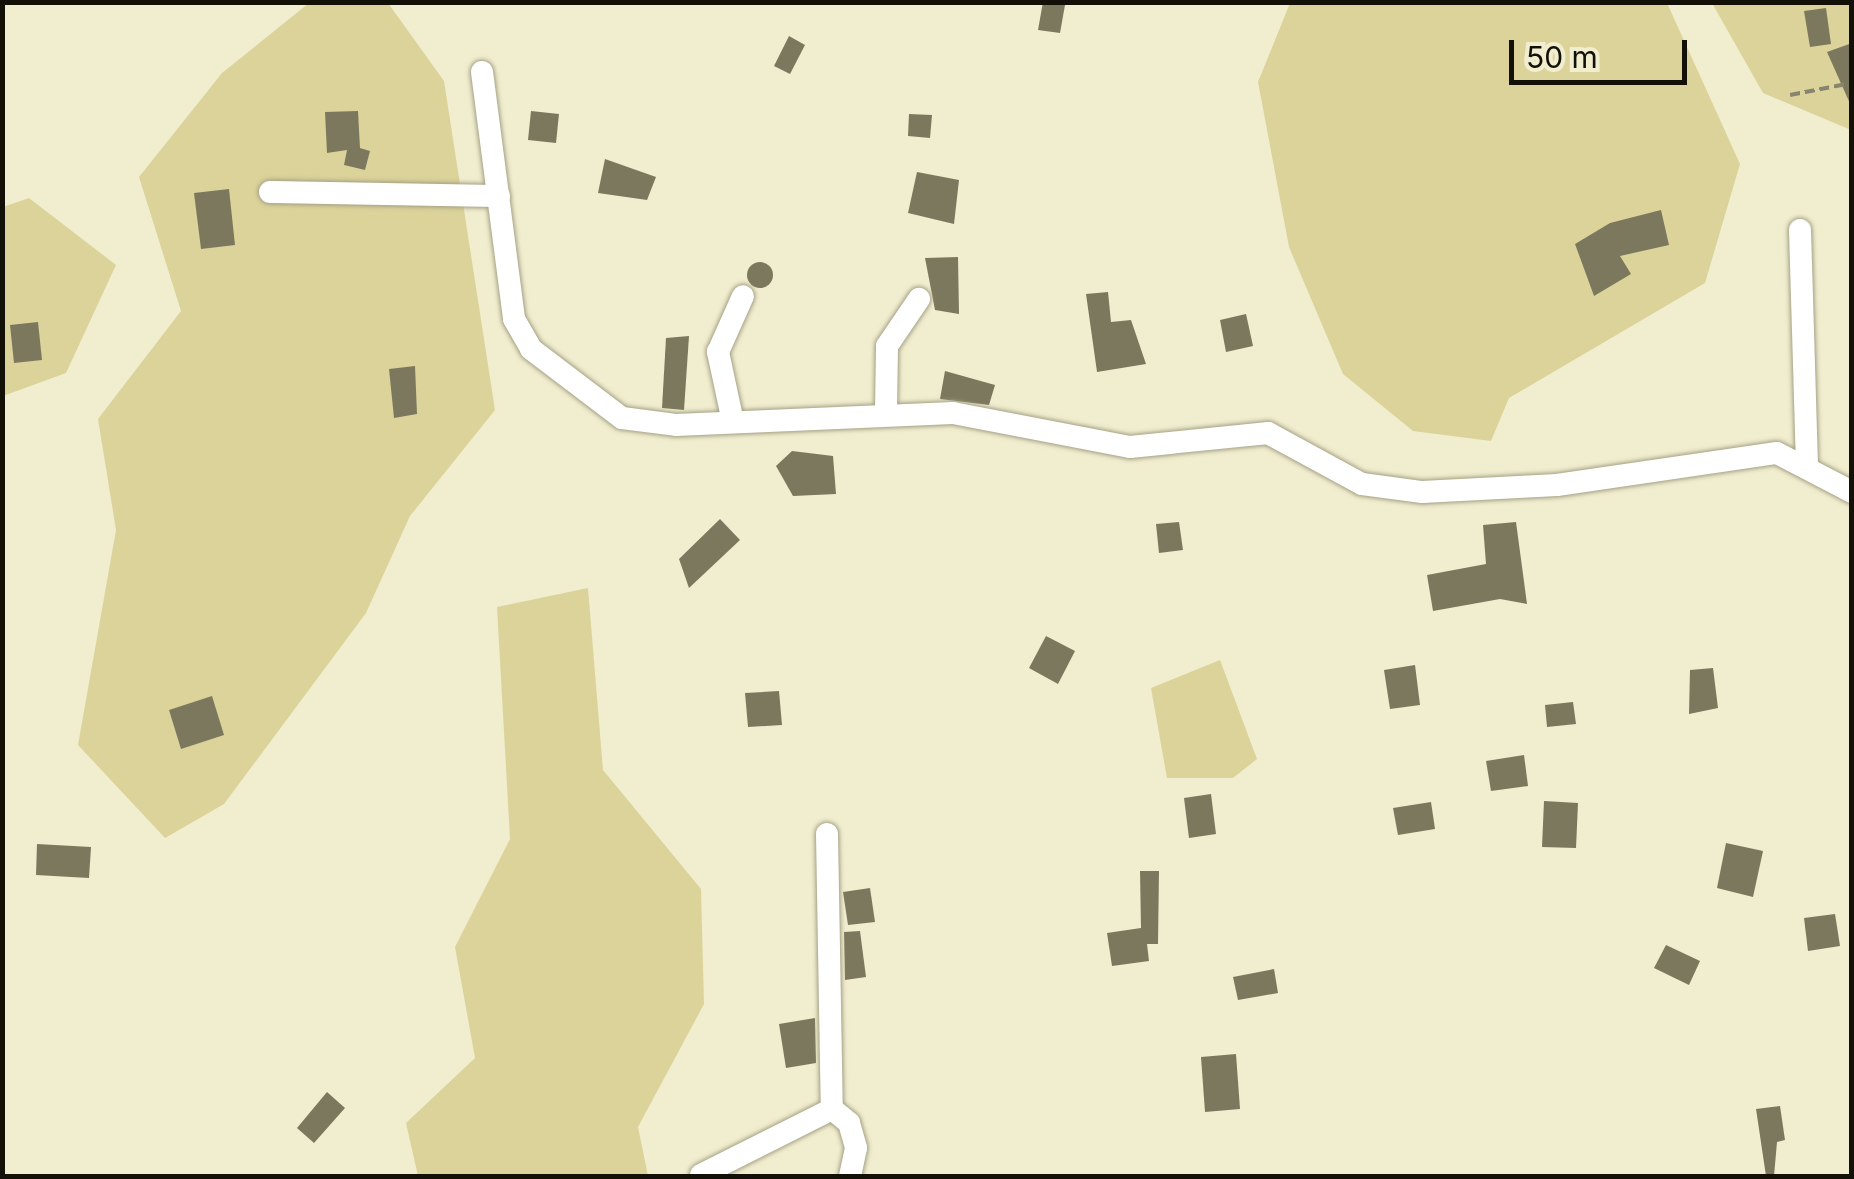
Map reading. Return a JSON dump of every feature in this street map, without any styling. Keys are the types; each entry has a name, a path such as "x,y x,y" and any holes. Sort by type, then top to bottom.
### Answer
{"street":[{"path":"482,72 508,288 530,349 622,418 733,422 886,412 953,413 1130,447 1268,433 1362,484 1422,492 1557,486 1738,454 1777,452 1852,492"},
{"path":"270,192 499,196"},
{"path":"1800,230 1807,467"},
{"path":"733,422 718,352 743,296"},
{"path":"886,412 887,346 919,299"},
{"path":"827,834 832,1110 852,1135 850,1176"},
{"path":"701,1174 832,1110"}],"path":[{"path":"1790,95 1852,83"}],"shaded area":[{"path":"309,3 388,3 444,81 495,410 410,516 366,613 224,804 165,838 78,745 116,530 98,419 181,311 139,177 222,73"},
{"path":"1290,3 1667,3 1740,164 1705,283 1509,398 1491,441 1413,431 1343,374 1289,247 1258,82"},
{"path":"1712,3 1851,3 1851,130 1763,93"},
{"path":"29,198 116,265 66,373 3,396 3,207"},
{"path":"588,588 603,770 701,889 704,1004 638,1127 648,1176 418,1176 406,1123 475,1058 455,947 510,839 497,607"},
{"path":"1220,660 1257,759 1233,778 1167,778 1151,688"}],"building":[{"path":"1043,2 1065,5 1060,33 1038,30"},
{"path":"1826,8 1831,44 1810,47 1804,11"},
{"path":"789,36 805,45 790,74 774,66"},
{"path":"1852,43 1852,108 1827,52"},
{"path":"358,111 360,148 370,151 365,170 344,165 347,150 327,153 325,112"},
{"path":"531,111 559,114 556,143 528,140"},
{"path":"909,114 932,115 930,138 908,136"},
{"path":"605,159 656,177 647,200 598,193"},
{"path":"917,172 959,180 954,224 908,213"},
{"path":"229,189 235,245 201,249 194,193"},
{"path":"1661,210 1669,245 1620,256 1631,274 1594,296 1575,244 1610,223"},
{"path":"958,257 959,314 935,310 925,258"},
{"path":"760,262 769,266 773,275 769,284 760,288 751,284 747,275 751,266"},
{"path":"1108,292 1111,322 1131,320 1146,364 1097,372 1086,294"},
{"path":"1246,314 1253,346 1226,352 1220,320"},
{"path":"38,322 42,360 14,363 10,325"},
{"path":"689,336 684,410 662,408 666,338"},
{"path":"415,366 417,414 394,418 389,369"},
{"path":"945,371 995,385 989,405 940,399"},
{"path":"792,451 833,456 836,494 793,496 776,466"},
{"path":"720,519 740,540 689,588 679,559"},
{"path":"1179,522 1183,550 1159,553 1156,524"},
{"path":"1516,522 1527,604 1500,599 1433,611 1427,575 1486,564 1483,525"},
{"path":"1046,636 1075,651 1058,684 1029,668"},
{"path":"1415,665 1420,705 1390,709 1384,670"},
{"path":"1713,668 1718,708 1689,714 1690,670"},
{"path":"779,691 782,725 748,727 745,693"},
{"path":"212,696 224,735 181,749 169,710"},
{"path":"1573,702 1576,724 1547,727 1545,705"},
{"path":"1524,755 1528,786 1491,791 1486,761"},
{"path":"1211,794 1216,834 1189,838 1184,798"},
{"path":"1544,801 1578,803 1576,848 1542,847"},
{"path":"1431,802 1435,829 1398,835 1393,808"},
{"path":"1726,843 1763,851 1753,897 1717,888"},
{"path":"37,844 91,847 89,878 36,875"},
{"path":"1140,871 1159,871 1158,944 1147,944 1149,961 1112,966 1107,933 1141,928"},
{"path":"870,888 875,922 848,925 843,892"},
{"path":"1835,914 1840,946 1808,951 1804,918"},
{"path":"860,931 866,977 845,980 844,932"},
{"path":"1666,945 1700,961 1689,985 1654,968"},
{"path":"1274,969 1278,993 1238,1000 1233,977"},
{"path":"815,1018 816,1063 786,1068 779,1024"},
{"path":"1236,1054 1240,1109 1205,1112 1201,1057"},
{"path":"327,1092 345,1108 314,1143 297,1128"},
{"path":"1780,1106 1785,1140 1777,1142 1774,1176 1766,1176 1756,1109"}]}
